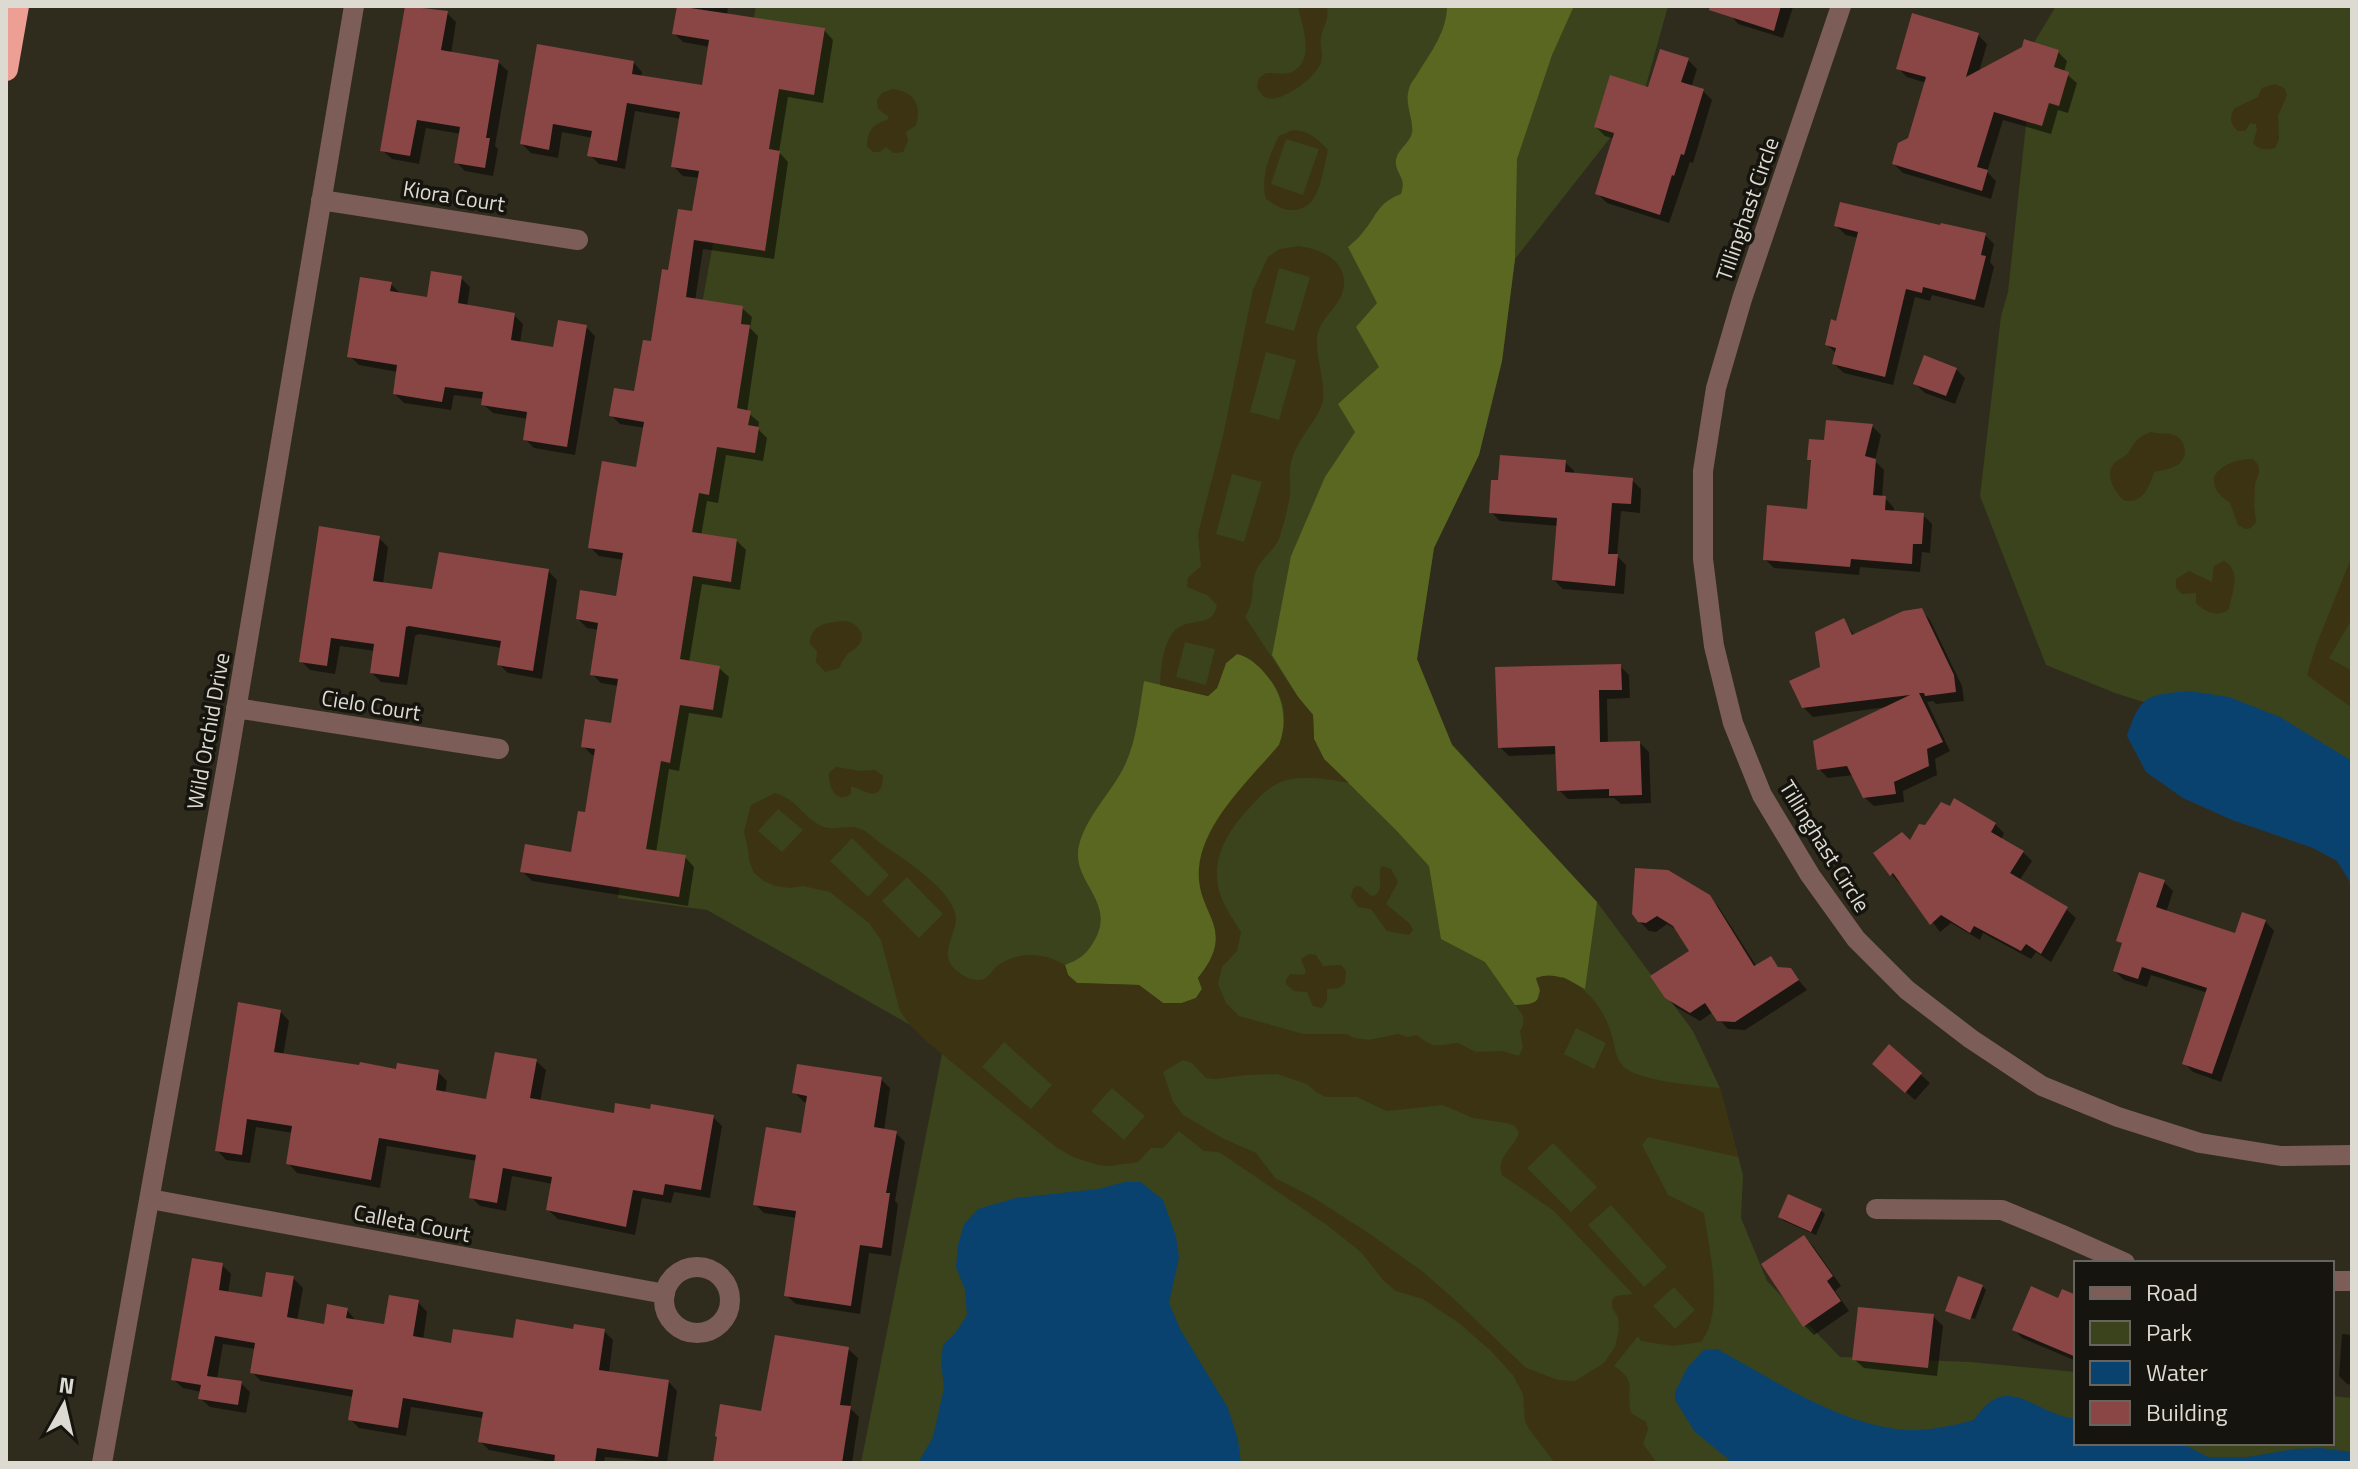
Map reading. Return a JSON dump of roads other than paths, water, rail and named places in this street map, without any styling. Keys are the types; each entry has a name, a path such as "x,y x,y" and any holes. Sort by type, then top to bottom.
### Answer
{"highway":[{"path":"6,69 17,6"}],"street":[{"name":"Wild Orchid Drive","path":"102,1463 236,708 354,6"},
{"name":"Tillinghast Circle","path":"1841,6 1737,314 1716,388 1703,471 1703,559 1714,646 1733,723 1762,795 1810,875 1856,939 1907,990 1971,1039 2042,1086 2118,1117 2200,1143 2281,1156 2352,1155"},
{"name":"Kiora Court","path":"321,200 578,240"},
{"name":"Cielo Court","path":"236,708 499,749"},
{"name":"Calleta Court","path":"150,1199 665,1294"},
{"path":"1876,1209 2002,1210 2121,1261"}],"water":[{"path":"2189,691 2229,697 2280,717 2352,761 2352,896 2349,880 2337,861 2313,848 2232,820 2183,798 2146,772 2127,736 2137,712 2142,704 2155,696"},
{"path":"1125,1182 1141,1182 1163,1200 1176,1236 1179,1258 1169,1303 1180,1329 1228,1408 1241,1463 918,1463 933,1437 944,1388 943,1345 967,1315 965,1290 956,1267 964,1224 978,1209 1016,1198 1098,1189"},
{"path":"1717,1349 1808,1399 1856,1420 1881,1426 1915,1430 1957,1424 1974,1420 1986,1405 2009,1396 2074,1419 2074,1445 2185,1445 2208,1457 2248,1457 2320,1448 2352,1452 2352,1463 1730,1463 1695,1432 1675,1400 1675,1392 1687,1368 1704,1350"}]}
